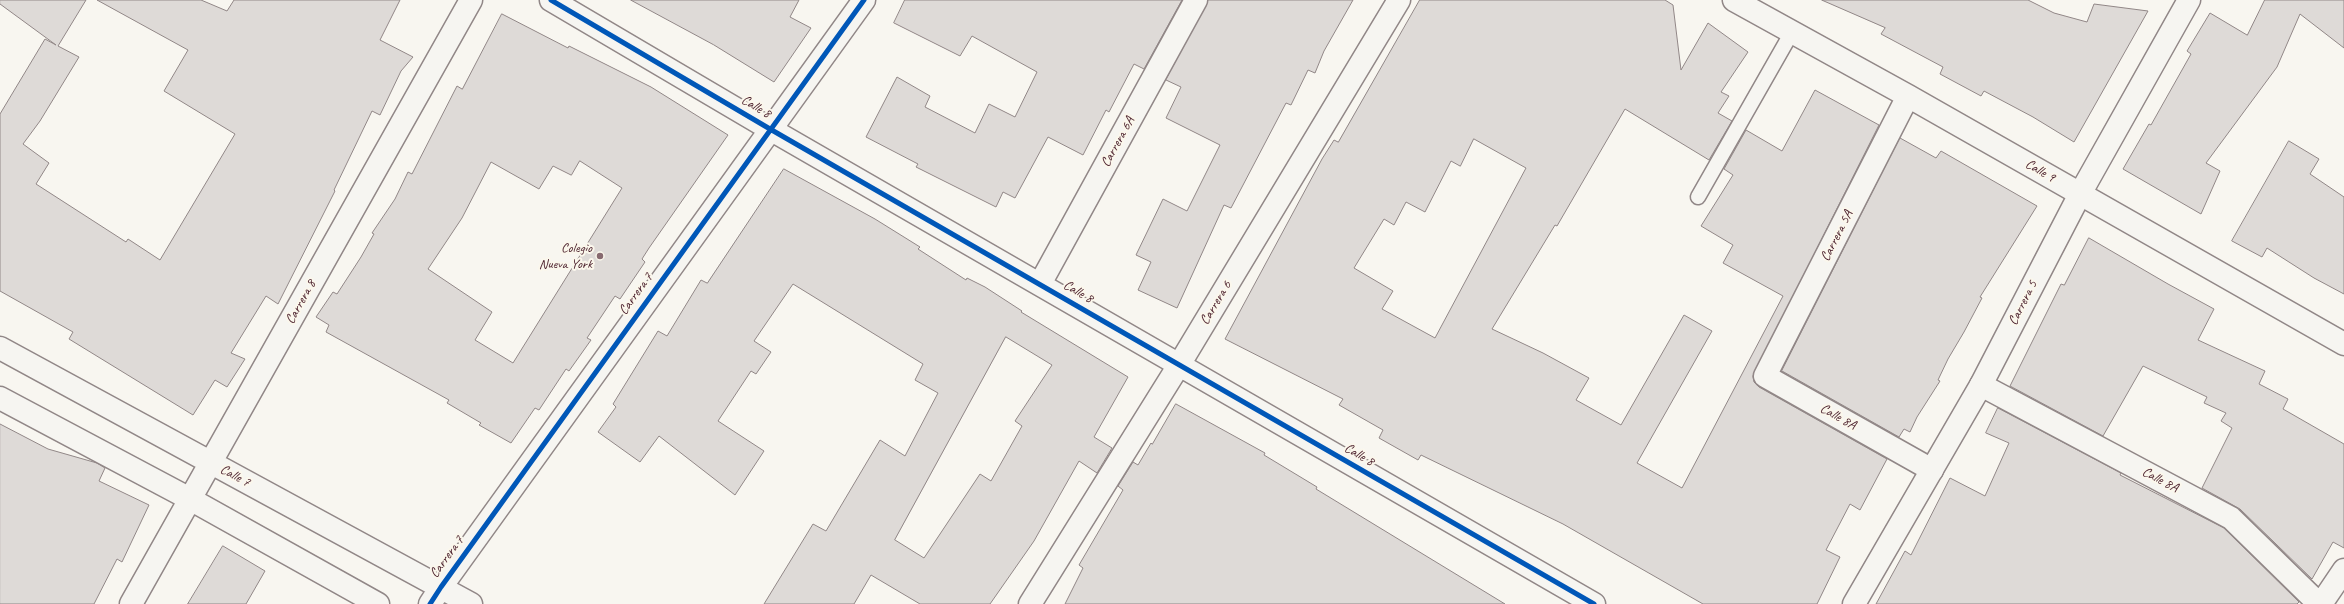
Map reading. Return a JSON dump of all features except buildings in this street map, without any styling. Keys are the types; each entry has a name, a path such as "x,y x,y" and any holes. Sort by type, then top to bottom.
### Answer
{"street":[{"name":"Carrera 8","path":"131,604 471,0"},
{"name":"Calle 8","path":"551,0 770,129 1594,604"},
{"name":"Carrera 7","path":"435,595 864,0"},
{"name":"Carrera 6A","path":"1040,284 1196,0"},
{"name":"Carrera 6","path":"1030,604 1179,365 1398,0"},
{"name":"Calle 9","path":"1734,0 1908,96 2344,344"},
{"name":"Carrera 5","path":"1854,604 1981,385 2080,194 2189,0"},
{"name":"Carrera 5A","path":"1765,376 1908,96"},
{"name":"Calle 7","path":"0,348 211,463 435,595 471,604"},
{"name":"Calle 8A","path":"1765,376 1932,470"},
{"name":"Calle 8A","path":"1981,385 2231,518 2320,604"},
{"path":"0,398 190,499 378,604"},
{"path":"2320,604 2344,570"}],"lane":[{"path":"1698,197 1792,32"}],"cycle path":[{"path":"551,0 770,129 1594,604"},
{"path":"430,604 864,0"}],"place":[{"name":"Colegio Nueva York","path":"600,256"}]}
